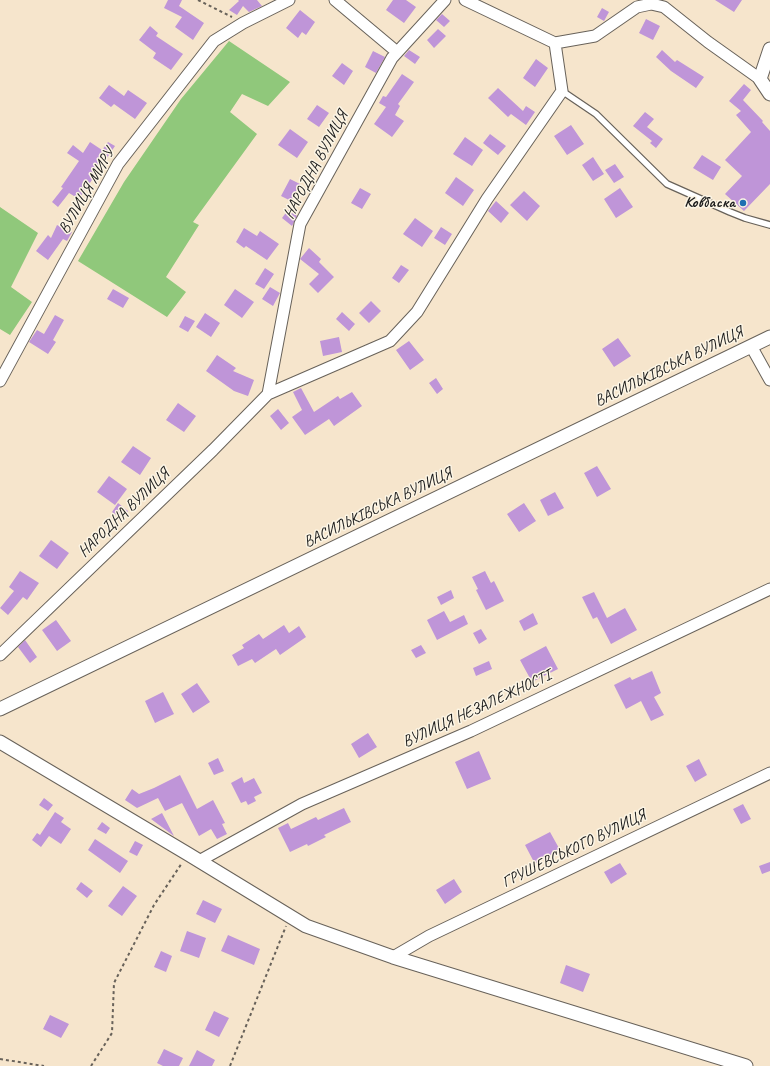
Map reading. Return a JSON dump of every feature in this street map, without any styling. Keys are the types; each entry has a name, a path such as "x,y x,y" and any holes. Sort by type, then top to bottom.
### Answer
{"street":[{"name":"ВУЛИЦЯ МИРУ","path":"0,381 118,164 214,41 243,23 289,0"},
{"path":"335,0 397,52"},
{"name":"НАРОДНА ВУЛИЦЯ","path":"268,394 300,224 392,58 445,0"},
{"path":"465,0 555,43 595,36 637,7 652,4 664,7 708,42 760,79 770,94"},
{"path":"555,43 562,91"},
{"path":"760,79 770,50"},
{"name":"НАРОДНА ВУЛИЦЯ","path":"0,655 213,450 268,394 390,341 417,312 487,200 562,91"},
{"name":"ВАСИЛЬКІВСЬКА ВУЛИЦЯ","path":"0,709 770,337"},
{"path":"751,346 770,380"},
{"name":"ВУЛИЦЯ НЕЗАЛЕЖНОСТІ","path":"199,861 302,804 478,727 770,589"},
{"path":"0,742 306,926 393,957 746,1066"},
{"name":"ГРУШЕВСЬКОГО ВУЛИЦЯ","path":"393,957 429,936 770,773"}],"lane":[{"path":"562,91 596,114 667,184 730,212 770,225"}],"path":[{"path":"198,0 243,23"},
{"path":"91,1066 112,1033 114,982 154,905 188,854"},
{"path":"230,1066 290,916"},
{"path":"0,1059 44,1066"}],"green space":[{"path":"229,41 290,82 268,106 242,94 230,112 257,134 193,222 199,225 166,277 186,292 167,317 78,261 124,182 181,99"},
{"path":"0,207 38,233 11,287 32,302 10,335 0,329"}],"building":[{"path":"168,0 182,0 179,6 204,23 193,40 175,27 182,17 164,8"},
{"path":"238,0 257,0 262,6 249,12 243,6 237,15 229,10 239,1"},
{"path":"393,0 406,0 416,7 404,23 386,10"},
{"path":"715,0 742,0 734,12"},
{"path":"602,8 609,12 604,21 597,17"},
{"path":"300,10 315,22 306,35 302,32 298,38 286,28"},
{"path":"442,14 450,21 444,27 436,20"},
{"path":"646,19 660,26 653,40 639,33"},
{"path":"150,26 158,33 156,36 183,54 171,70 153,58 156,53 139,40"},
{"path":"438,29 446,36 434,48 427,40"},
{"path":"409,50 420,57 415,64 404,56"},
{"path":"662,50 675,62 677,60 704,77 696,88 671,71 656,57"},
{"path":"373,51 385,57 376,73 365,67"},
{"path":"536,59 548,68 535,87 523,78"},
{"path":"342,63 353,71 344,85 332,76"},
{"path":"402,74 414,82 398,104 400,106 395,115 404,121 392,137 374,124 386,107 379,103 383,96 386,97"},
{"path":"744,84 751,90 743,100 763,121 762,122 770,131 770,184 744,211 725,194 742,176 725,160 751,132 736,115 741,111 729,101"},
{"path":"109,85 124,96 128,90 147,103 135,119 114,104 111,107 99,98"},
{"path":"498,88 523,111 526,106 535,112 526,125 511,114 508,117 488,98"},
{"path":"317,105 329,113 319,127 307,119"},
{"path":"645,112 654,119 647,127 663,139 656,148 650,143 652,141 633,126"},
{"path":"571,125 584,144 567,155 554,136"},
{"path":"290,129 308,142 297,158 278,145"},
{"path":"490,134 506,146 498,155 483,143"},
{"path":"465,137 483,150 472,166 453,154"},
{"path":"90,142 102,150 108,142 115,146 79,199 69,193 58,207 52,202 63,188 61,187 79,161 67,153 73,145 83,153"},
{"path":"702,155 721,167 713,180 693,168"},
{"path":"593,157 604,174 593,181 582,165"},
{"path":"615,164 624,177 614,183 605,170"},
{"path":"456,177 474,190 463,206 445,193"},
{"path":"290,179 300,184 291,201 281,196"},
{"path":"360,188 371,194 362,209 351,203"},
{"path":"620,188 633,207 616,218 604,199"},
{"path":"524,191 540,206 527,221 510,205"},
{"path":"496,201 509,213 501,223 488,211"},
{"path":"288,210 297,216 292,226 282,218"},
{"path":"415,218 433,231 422,247 403,234"},
{"path":"57,225 72,232 67,241 63,239 48,260 36,251 48,235 51,238"},
{"path":"441,227 452,234 445,245 434,238"},
{"path":"244,228 257,236 260,231 279,244 267,260 246,246 244,248 236,242"},
{"path":"309,248 321,259 319,262 334,277 318,293 309,284 319,274 300,259"},
{"path":"401,265 409,270 399,283 392,278"},
{"path":"265,268 274,274 264,289 255,284"},
{"path":"270,287 280,293 273,306 262,299"},
{"path":"113,289 129,298 123,308 107,299"},
{"path":"235,289 254,302 242,318 224,305"},
{"path":"371,301 381,311 369,323 359,313"},
{"path":"342,312 355,324 349,331 336,319"},
{"path":"205,313 220,323 211,337 196,327"},
{"path":"55,315 64,320 53,340 56,342 48,354 29,342 37,330 44,334"},
{"path":"185,316 195,321 188,332 179,327"},
{"path":"339,337 342,352 323,356 320,341"},
{"path":"618,338 631,356 614,367 602,349"},
{"path":"409,341 424,360 410,370 396,350"},
{"path":"217,355 236,368 233,371 254,380 248,396 234,391 206,371"},
{"path":"436,378 443,389 437,394 429,383"},
{"path":"301,388 314,412 338,396 340,399 352,392 362,406 334,426 329,419 305,435 292,417 302,410 293,392"},
{"path":"178,403 196,416 184,432 166,420"},
{"path":"278,409 289,423 281,430 270,416"},
{"path":"133,446 151,458 140,475 121,462"},
{"path":"597,466 611,489 597,497 584,473"},
{"path":"109,476 127,489 115,505 97,492"},
{"path":"555,492 564,508 548,516 540,500"},
{"path":"118,503 128,511 122,519 112,512"},
{"path":"524,503 536,521 519,532 507,514"},
{"path":"51,540 69,553 57,569 39,556"},
{"path":"20,571 39,583 27,600 23,597 8,615 0,608 14,591 9,587"},
{"path":"485,571 491,583 494,581 504,601 486,610 476,590 478,589 472,577"},
{"path":"451,590 454,598 441,605 437,597"},
{"path":"594,592 607,618 625,608 637,630 611,644 597,617 593,619 582,597"},
{"path":"444,611 450,622 464,615 468,624 437,640 427,620"},
{"path":"533,613 538,624 524,631 519,621"},
{"path":"56,620 71,641 57,651 42,630"},
{"path":"284,625 289,633 299,626 306,637 280,655 276,649 255,663 252,659 238,666 232,655 244,648 242,645 259,634 263,639"},
{"path":"481,629 487,639 479,644 473,633"},
{"path":"25,640 37,657 30,663 18,647"},
{"path":"421,645 426,653 416,658 411,650"},
{"path":"546,646 558,669 532,682 520,660"},
{"path":"489,661 492,669 476,676 473,668"},
{"path":"652,671 661,693 654,697 664,715 651,721 641,701 626,709 614,685 630,677 632,680"},
{"path":"197,683 210,702 193,713 181,694"},
{"path":"163,692 174,714 155,723 145,701"},
{"path":"368,733 377,747 359,758 351,744"},
{"path":"479,751 491,779 467,789 455,762"},
{"path":"218,758 224,771 214,775 208,763"},
{"path":"699,759 707,775 695,782 686,766"},
{"path":"180,775 197,809 213,800 225,823 222,824 227,834 217,839 211,829 199,836 182,803 165,811 158,798 137,808 125,800 132,789 139,794"},
{"path":"242,777 244,783 254,778 262,793 254,797 256,801 248,805 246,801 241,803 231,783"},
{"path":"44,798 53,805 48,811 39,805"},
{"path":"743,804 751,819 741,824 733,809"},
{"path":"344,808 351,822 324,835 326,837 308,846 307,844 290,852 278,828 288,823 291,829 316,817 318,820"},
{"path":"55,812 64,818 61,822 71,829 61,844 49,836 41,847 32,840 37,833 40,835"},
{"path":"162,813 174,836 151,819"},
{"path":"102,822 110,828 106,834 97,829"},
{"path":"550,832 560,850 535,864 525,845"},
{"path":"95,839 128,861 120,873 88,850"},
{"path":"135,841 143,845 137,856 129,852"},
{"path":"770,862 770,871 762,874 759,866"},
{"path":"620,863 627,874 611,884 604,872"},
{"path":"454,879 462,892 445,904 436,890"},
{"path":"81,882 93,891 87,898 76,889"},
{"path":"123,886 137,896 122,916 108,906"},
{"path":"203,900 222,909 215,923 196,914"},
{"path":"187,931 206,938 199,958 180,951"},
{"path":"228,935 260,949 254,965 221,951"},
{"path":"161,951 172,956 166,972 154,967"},
{"path":"566,965 590,974 583,992 560,983"},
{"path":"214,1011 229,1018 219,1037 205,1030"},
{"path":"50,1015 69,1024 61,1038 43,1029"},
{"path":"164,1049 183,1058 179,1066 163,1066 157,1063"},
{"path":"197,1050 215,1060 212,1066 189,1066"}],"place":[{"name":"Ковбаска","path":"743,203"}]}
